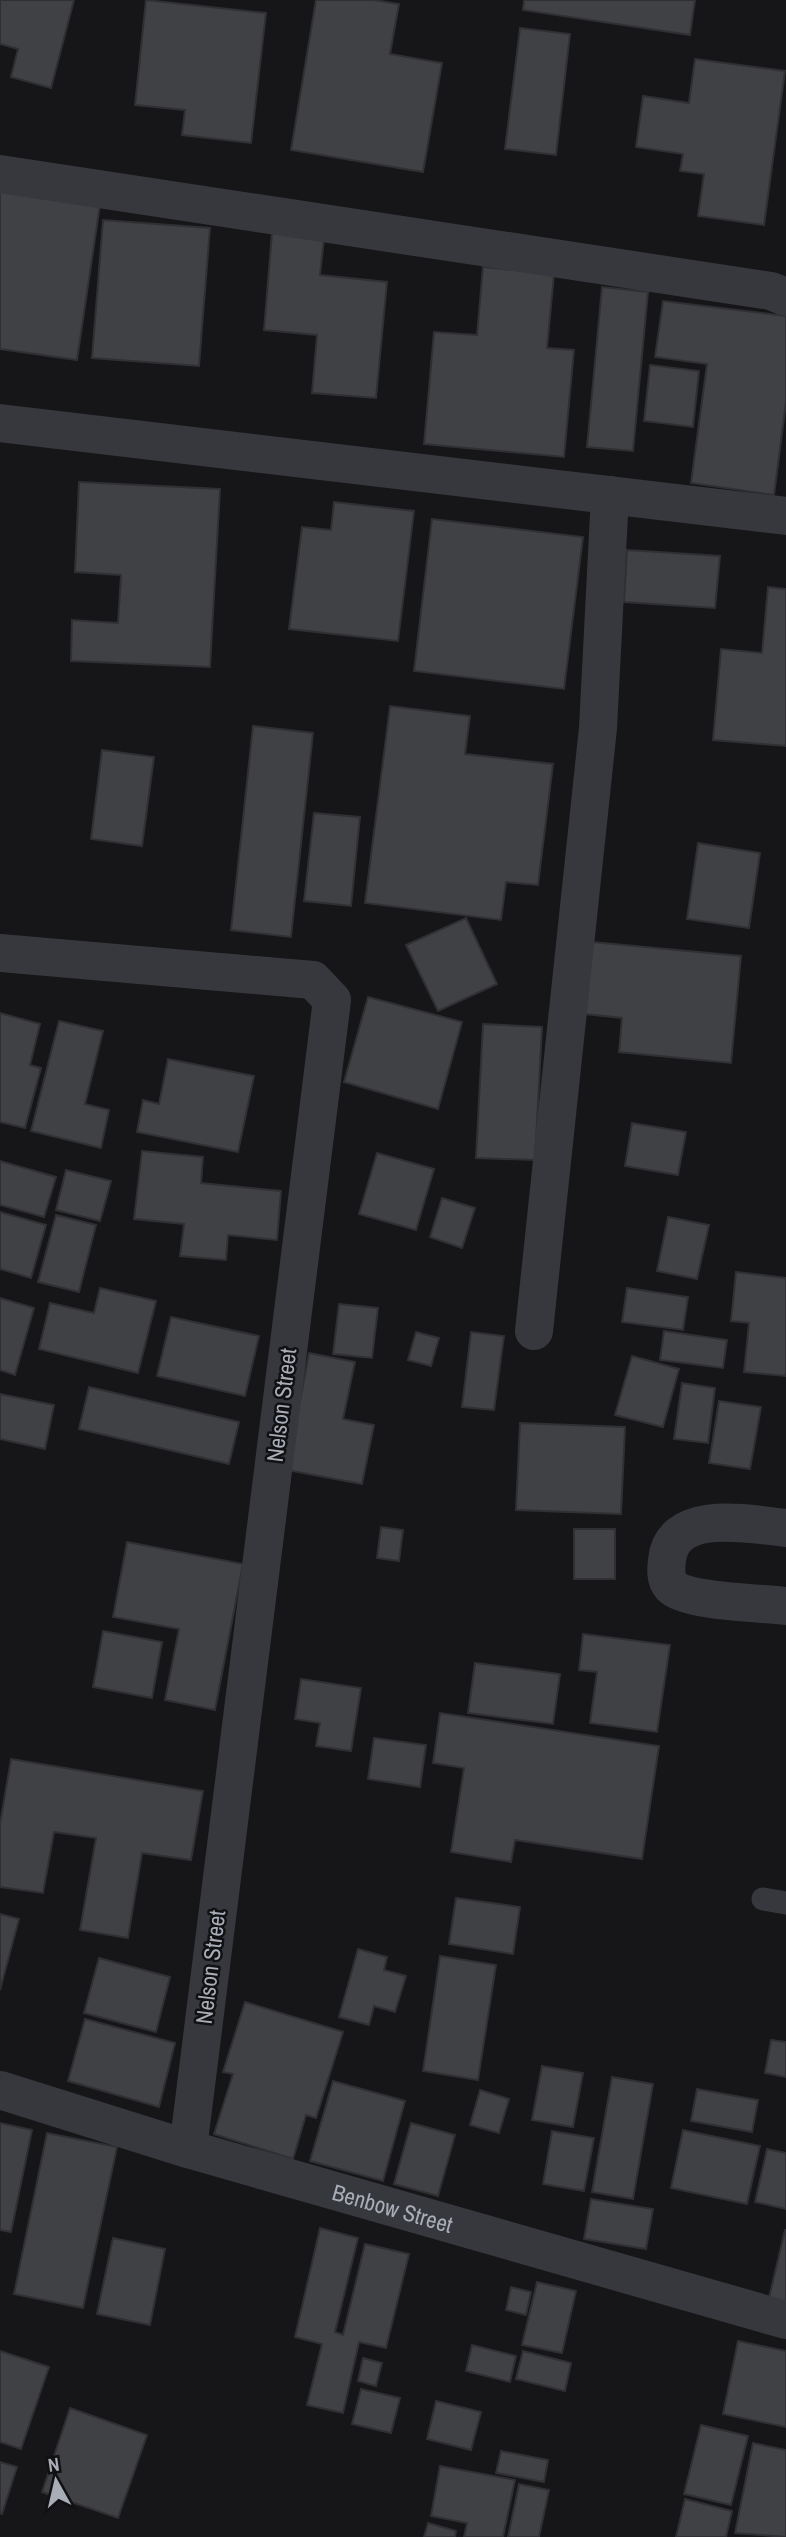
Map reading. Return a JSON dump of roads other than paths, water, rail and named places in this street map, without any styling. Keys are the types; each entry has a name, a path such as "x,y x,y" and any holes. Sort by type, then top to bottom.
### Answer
{"street":[{"path":"0,174 771,291 786,297"},
{"path":"0,423 786,516"},
{"path":"534,1331 598,727 610,495"},
{"name":"Nelson Street","path":"0,953 313,979 332,1000 188,2150"},
{"path":"786,1528 714,1523 690,1528 679,1534 668,1546 666,1573 671,1586 689,1595 786,1606"},
{"name":"Benbow Street","path":"0,2090 188,2150 786,2320"}],"lane":[{"path":"763,1899 786,1903"}]}
